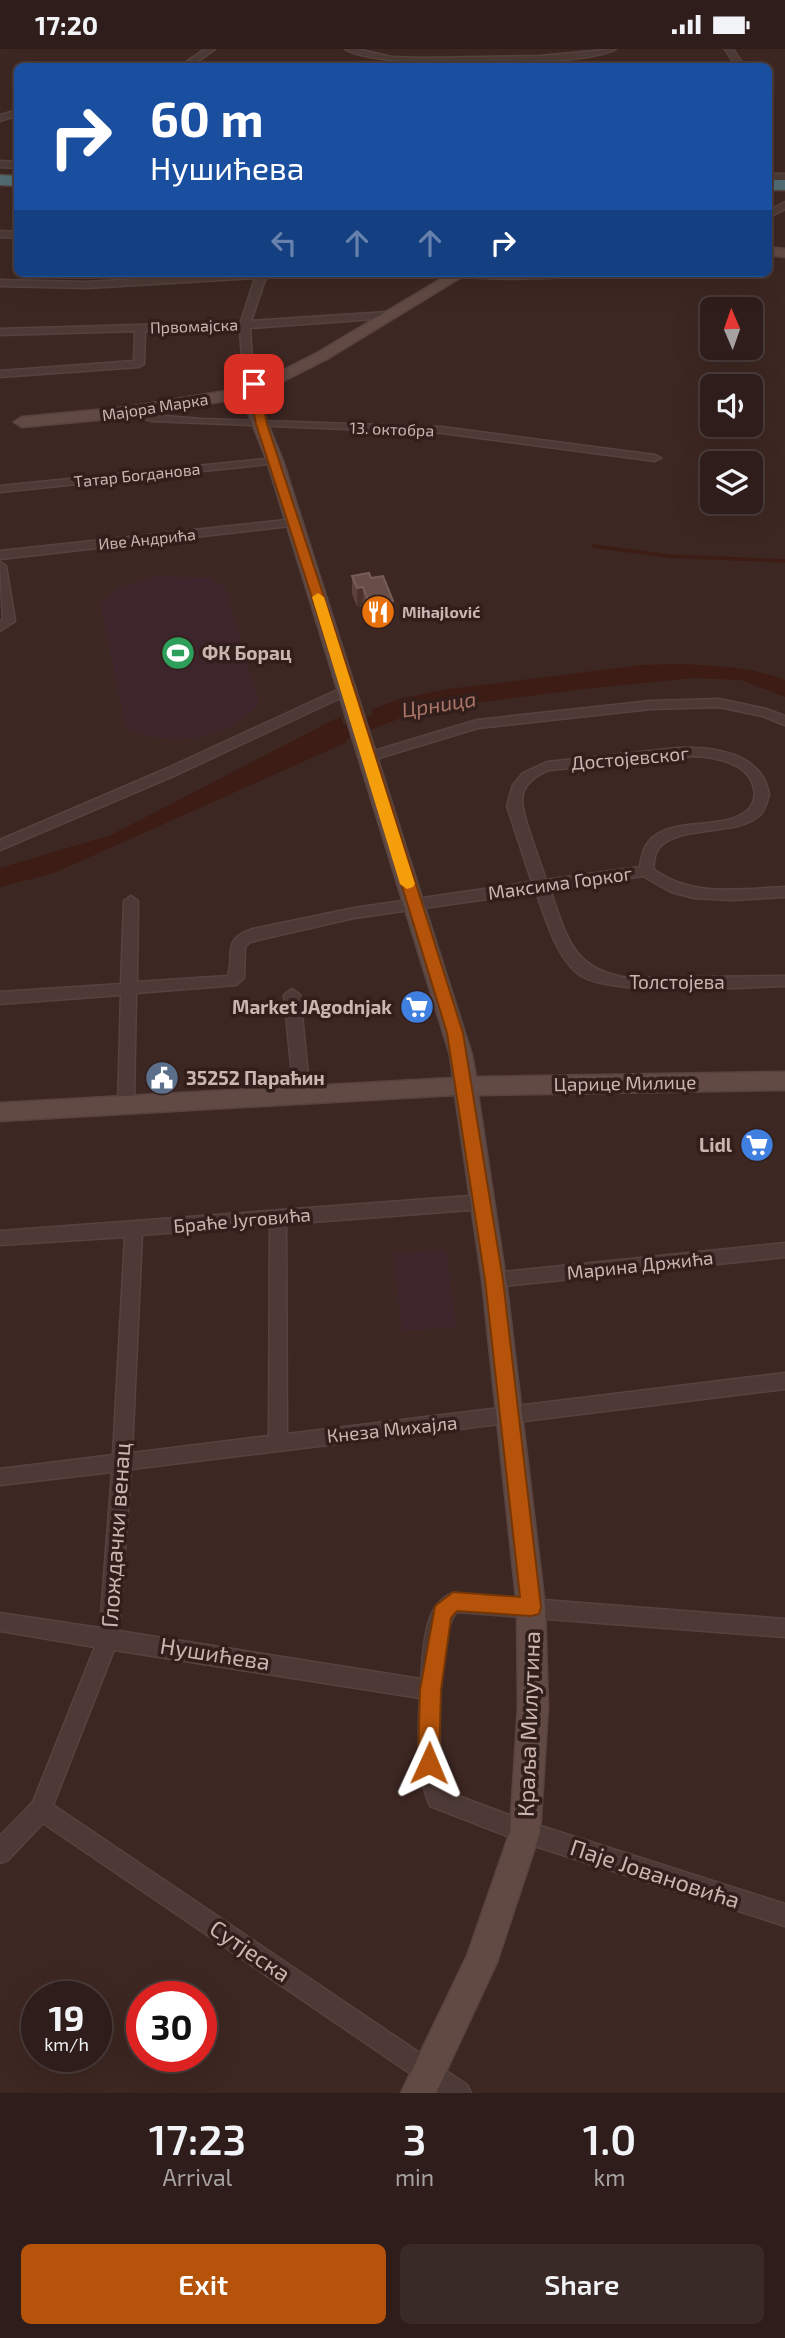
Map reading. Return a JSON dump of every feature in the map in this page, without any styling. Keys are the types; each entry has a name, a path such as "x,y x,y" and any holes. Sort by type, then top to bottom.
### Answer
{"street":[{"path":"189,63 211,49"},
{"path":"349,49 373,58 475,63 558,59 612,49"},
{"path":"408,49 408,60"},
{"path":"510,49 516,59"},
{"path":"0,283 87,285 214,277"},
{"path":"250,386 245,325 261,277"},
{"name":"Мајора Марка","path":"250,386 16,423 129,412 250,386 322,356 453,277"},
{"name":"Првомајска","path":"0,333 245,325 388,316"},
{"path":"0,375 139,365 140,328"},
{"name":"Краља Милутина","path":"250,386 455,1033 484,1202 511,1416 531,1607 533,1707 525,1832 485,1952 424,2083"},
{"name":"13. октобра","path":"129,412 152,418 442,430 655,458"},
{"name":"Татар Богданова","path":"0,489 275,461"},
{"name":"Иве Андрића","path":"0,555 295,523"},
{"path":"0,566 5,624"},
{"path":"0,845 349,693"},
{"path":"368,754 477,724 651,705 719,703 766,713 785,721"},
{"name":"Достојевског","path":"542,885 514,806 515,792 520,781 531,772 568,763 708,753 737,762 757,777 762,799 756,809 746,817 721,826 664,836 650,846 645,857 646,871"},
{"name":"Максима Горког","path":"129,989 231,981 236,978 237,945 241,939 354,913 542,885 646,871 658,882 696,894 785,893"},
{"name":"Толстојева","path":"542,885 572,959 592,975 628,983 785,981"},
{"path":"126,1105 131,901"},
{"path":"0,998 129,989"},
{"path":"292,995 302,1095"},
{"name":"Царице Милице","path":"0,1112 466,1086 785,1081"},
{"name":"Браће Југовића","path":"0,1238 484,1202"},
{"path":"278,1216 278,1442"},
{"name":"Глождачки венац","path":"0,1852 41,1809 109,1637 122,1463 134,1230"},
{"name":"Марина Држића","path":"494,1280 785,1249"},
{"name":"Кнеза Михајла","path":"0,1477 785,1381"},
{"path":"525,1832 438,1799 432,1792 429,1763 430,1690 442,1613 453,1602 785,1627"},
{"name":"Нушићева","path":"0,1622 109,1637 430,1690"},
{"name":"Сутјеска","path":"41,1809 424,2083 459,2093"},
{"name":"Паје Јовановића","path":"525,1832 785,1915"}],"shaded area":[{"name":"ФК Борац","path":"155,576 208,578 225,587 259,703 231,726 215,733 179,739 160,738 126,727 100,603 118,589"},
{"path":"446,1250 456,1327 402,1331 394,1254"}],"water":[{"path":"681,664 760,672 785,680 785,697 741,680 693,678 405,712 376,722 371,710 398,699 449,689 641,665"},
{"path":"341,716 347,742 54,873 0,887 0,868 111,835"}],"building":[{"path":"369,573 371,578 383,576 393,601 379,603 378,599 368,600 363,587 357,588 352,576"}],"waterway":[{"path":"593,546 669,556 785,561"},
{"name":"Црница","path":"314,744 404,709"}],"slow traffic":[{"path":"318,597 407,884"}],"place":[{"name":"Mihajlović","path":"378,612"},
{"name":"ФК Борац","path":"178,653"},
{"name":"Market JAgodnjak","path":"417,1007"},
{"name":"35252 Параћин","path":"162,1078"},
{"name":"Lidl","path":"757,1145"}],"route":[{"path":"254,384 262,424 351,697 455,1033 466,1086 494,1280 531,1607 453,1602 442,1613 430,1690 429,1763"}]}
